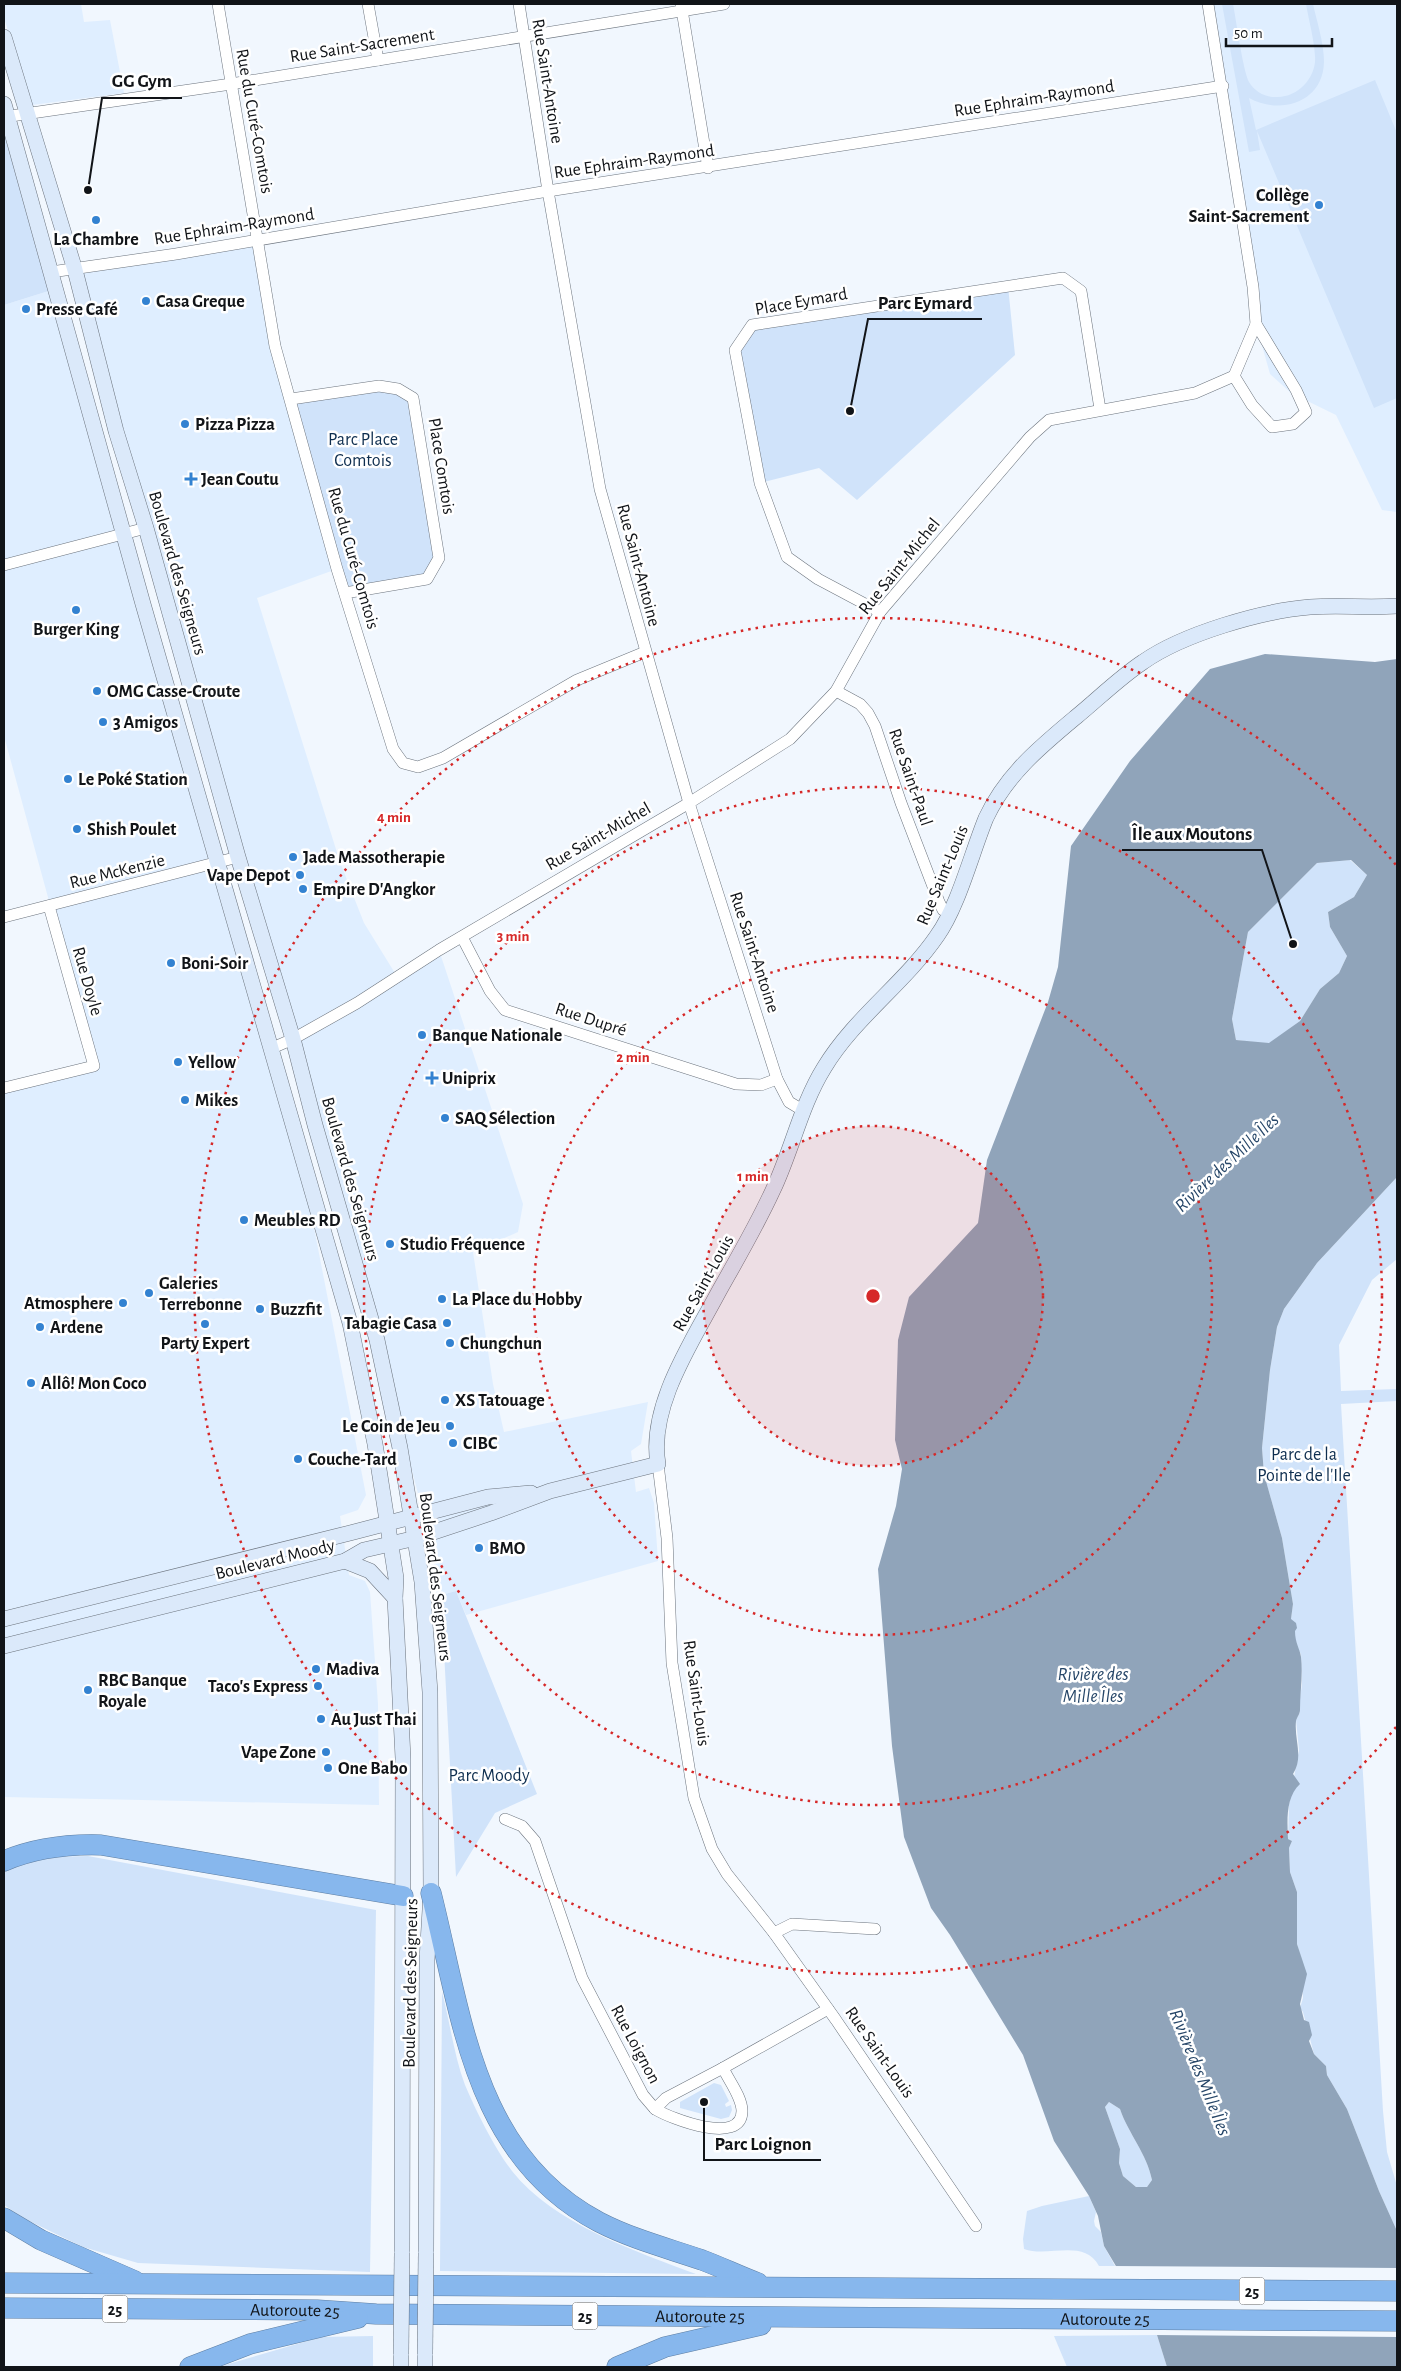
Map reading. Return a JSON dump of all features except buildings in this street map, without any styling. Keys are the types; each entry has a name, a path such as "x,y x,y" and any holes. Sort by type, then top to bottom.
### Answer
{"highway":[{"path":"4,1861 29,1852 58,1846 101,1845 403,1896"},
{"path":"431,1893 458,2012 474,2066 486,2099 502,2127 528,2164 557,2194 596,2221 638,2240 701,2260 769,2288"},
{"path":"4,2218 41,2240 141,2284"},
{"name":"Autoroute 25","path":"4,2283 1397,2292"},
{"name":"Autoroute 25","path":"4,2308 317,2310 376,2314 1397,2321"},
{"path":"190,2367 218,2354 257,2342 376,2314"},
{"path":"617,2367 665,2347 794,2317"}],"main road":[{"name":"Boulevard des Seigneurs","path":"4,37 75,270 116,431 146,528 238,857 293,1039 315,1125 377,1340 416,1538 429,1666 431,1893 427,1960 425,2361"},
{"name":"Boulevard des Seigneurs","path":"5,112 270,1049 354,1338 389,1523 396,1578 395,1598 402,1733 401,2360"},
{"name":"Rue Saint-Louis","path":"658,1464 656,1448 657,1431 673,1381 690,1344 770,1197 812,1089 826,1064 852,1031 920,959 941,932 986,818 1007,782 1043,744 1143,662 1163,650 1208,632 1279,612 1311,607 1397,606"},
{"name":"Boulevard Moody","path":"4,1619 488,1497 550,1490 658,1464"},
{"name":"Boulevard Moody","path":"4,1646 344,1561 364,1550 416,1538 491,1513 550,1490"},
{"path":"344,1561 374,1574 395,1598"}],"street":[{"name":"Rue du Curé-Comtois","path":"218,4 275,346 345,593 393,749 403,763 418,767 443,758 577,680 645,652"},
{"path":"368,4 378,60"},
{"name":"Rue Saint-Antoine","path":"519,4 548,191 600,489 645,652 690,803 777,1079 789,1102 804,1111"},
{"name":"Rue Saint-Sacrement","path":"5,112 26,113 230,84 524,36 681,7 724,4"},
{"path":"1208,4 1223,86 1254,288 1256,324 1234,376 1252,405 1272,427 1293,424 1306,412 1296,390 1256,324"},
{"path":"681,7 708,168"},
{"name":"Rue Ephraim-Raymond","path":"51,272 75,270 548,191 708,168 1223,86"},
{"name":"Place Eymard","path":"880,612 818,580 787,557 760,483 735,350 752,325 1063,278 1081,291 1100,409"},
{"name":"Rue Saint-Michel","path":"270,1049 293,1039 356,1003 462,936 690,803 790,739 836,691 880,612 1030,436 1049,420 1100,409 1195,393 1234,376"},
{"name":"Place Comtois","path":"291,399 380,386 398,389 412,398 439,558 427,579 345,593"},
{"path":"4,566 146,528"},
{"name":"Rue Saint-Paul","path":"836,691 860,704 871,720 938,902 943,910 950,913"},
{"name":"Rue McKenzie","path":"4,916 238,857"},
{"name":"Rue Doyle","path":"4,1088 94,1066 49,906"},
{"name":"Rue Dupré","path":"462,936 490,991 505,1010 736,1084 761,1086 777,1079"},
{"name":"Rue Saint-Louis","path":"658,1464 667,1538 672,1662 696,1806 715,1856 748,1902 774,1933 828,2009 976,2226"},
{"name":"Rue Loignon","path":"505,1818 522,1826 535,1841 582,1978 643,2095 655,2109 666,2098 828,2009"},
{"path":"774,1933 792,1924 875,1930"},
{"path":"655,2109 667,2116 717,2129 731,2128 740,2119 742,2107 723,2068"}],"shaded area":[{"path":"4,4 81,4 84,22 110,20 124,93 32,105 4,18"},
{"name":"Collège Saint-Sacrement","path":"1208,4 1397,4 1397,512 1382,510 1336,415 1291,393 1270,374 1256,324"},
{"path":"258,240 275,346 334,570 257,598 340,862 364,923 398,978 439,950 523,1204 518,1232 473,1252 493,1384 504,1432 648,1402 641,1444 631,1451 636,1492 649,1488 654,1503 658,1561 466,1615 456,1591 441,1595 419,1497 377,1340 75,270"},
{"path":"55,289 295,1130 366,1495 358,1510 340,1516 349,1575 365,1581 370,1592 378,1704 379,1805 4,1797 4,1088 94,1066 4,736 4,305"}],"green space":[{"path":"1222,4 1233,4 1242,56 1249,82 1261,94 1274,97 1285,96 1299,90 1313,71 1315,56 1306,4 1313,4 1323,47 1324,62 1322,76 1308,96 1298,102 1274,105 1261,103 1249,98 1256,130 1375,80 1397,133 1397,398 1374,408 1257,131 1260,150 1249,152"},
{"path":"4,117 55,289 4,305"},
{"path":"1008,286 1015,355 857,500 819,468 760,483 735,350 752,325"},
{"name":"Parc Place Comtois","path":"379,386 413,398 439,558 427,579 345,593 291,399"},
{"path":"1350,860 1367,875 1354,897 1328,912 1330,927 1347,956 1339,973 1320,989 1300,1021 1269,1044 1236,1040 1232,1019 1248,932 1317,863"},
{"name":"Parc de la Pointe de l'Ile","path":"1397,1177 1397,1259 1372,1280 1339,1345 1341,1391 1397,1389 1397,1401 1341,1404 1383,2111 1387,2152 1397,2186 1397,2231 1347,2109 1327,2075 1326,2066 1314,2054 1303,2012 1300,2008 1303,1998 1301,1958 1297,1944 1297,1892 1290,1872 1289,1848 1292,1841 1288,1839 1289,1805 1299,1750 1296,1720 1300,1712 1299,1703 1302,1685 1301,1654 1295,1645 1291,1619 1293,1604 1282,1538 1264,1474 1262,1448 1270,1370 1277,1327 1284,1309 1317,1263"},
{"name":"Parc Moody","path":"456,1591 537,1794 495,1813 456,1877 441,1595"},
{"path":"88,1856 376,1910 370,2272 138,2263 83,2247 25,2219 4,2205 4,1869 46,1857"},
{"path":"442,1992 465,2085 486,2130 499,2152 512,2171 529,2190 573,2221 597,2234 647,2256 696,2274 440,2271"},
{"path":"714,2083 721,2085 729,2101 725,2104 726,2107 731,2105 732,2110 729,2117 721,2119 680,2108 680,2102"},
{"path":"1109,2102 1120,2109 1142,2152 1152,2180 1147,2187 1136,2187 1123,2176 1119,2163 1120,2149 1105,2107"},
{"path":"1089,2196 1096,2212 1095,2226 1101,2232 1104,2246 1115,2266 1099,2266 1084,2253 1075,2251 1044,2252 1024,2249 1023,2239 1027,2211"},
{"path":"1157,2335 1167,2367 1067,2367 1054,2336"},
{"path":"373,2336 373,2367 218,2367 321,2337"}],"water":[{"name":"Rivière des Mille Îles","path":"1265,654 1375,662 1397,659 1397,1177 1317,1263 1284,1309 1277,1327 1270,1370 1262,1448 1264,1474 1282,1538 1293,1604 1291,1619 1296,1623 1295,1635 1302,1664 1300,1711 1296,1721 1298,1761 1293,1774 1300,1784 1292,1795 1288,1809 1287,1824 1288,1839 1292,1841 1289,1848 1290,1872 1297,1892 1297,1944 1307,1974 1300,2004 1304,2020 1309,2022 1312,2035 1309,2041 1314,2054 1326,2066 1327,2075 1347,2109 1397,2231 1397,2367 1167,2367 1157,2335 1104,2246 1098,2216 1089,2196 1054,2141 1023,2055 950,1935 931,1908 904,1837 892,1746 878,1569 896,1506 902,1469 895,1440 898,1340 909,1297 978,1223 987,1160 1048,1002 1058,967 1071,846 1130,761 1210,669","holes":["1351,860 1367,875 1354,897 1328,912 1330,927 1347,956 1339,973 1320,989 1300,1021 1269,1043 1236,1040 1232,1019 1248,932 1317,863","1109,2102 1120,2109 1142,2152 1152,2180 1147,2187 1136,2187 1123,2176 1119,2163 1120,2149 1105,2107"]}],"pier":[{"path":"1112,2266 1397,2268 1397,2337 1154,2335"}],"place":[{"name":"GG Gym","path":"88,190"},
{"name":"Collège Saint-Sacrement","path":"1319,205"},
{"name":"La Chambre","path":"96,220"},
{"name":"Casa Greque","path":"146,301"},
{"name":"Presse Café","path":"26,309"},
{"name":"Parc Eymard","path":"850,411"},
{"name":"Pizza Pizza","path":"185,424"},
{"name":"Jean Coutu","path":"191,479"},
{"name":"Burger King","path":"76,610"},
{"name":"OMG Casse-Croute","path":"97,691"},
{"name":"3 Amigos","path":"103,722"},
{"name":"Le Poké Station","path":"68,779"},
{"name":"Shish Poulet","path":"77,829"},
{"name":"Jade Massotherapie","path":"293,857"},
{"name":"Vape Depot","path":"300,875"},
{"name":"Empire D'Angkor","path":"303,889"},
{"name":"Île aux Moutons","path":"1293,944"},
{"name":"Boni-Soir","path":"171,963"},
{"name":"Banque Nationale","path":"422,1035"},
{"name":"Yellow","path":"178,1062"},
{"name":"Uniprix","path":"432,1078"},
{"name":"Mikes","path":"185,1100"},
{"name":"SAQ Sélection","path":"445,1118"},
{"name":"Meubles RD","path":"244,1220"},
{"name":"Studio Fréquence","path":"390,1244"},
{"name":"Galeries Terrebonne","path":"149,1293"},
{"name":"La Place du Hobby","path":"442,1299"},
{"name":"Atmosphere","path":"123,1303"},
{"name":"Buzzfit","path":"260,1309"},
{"name":"Tabagie Casa","path":"447,1323"},
{"name":"Party Expert","path":"205,1324"},
{"name":"Ardene","path":"40,1327"},
{"name":"Chungchun","path":"450,1343"},
{"name":"Allô! Mon Coco","path":"31,1383"},
{"name":"XS Tatouage","path":"445,1400"},
{"name":"Le Coin de Jeu","path":"450,1426"},
{"name":"CIBC","path":"453,1443"},
{"name":"Couche-Tard","path":"298,1459"},
{"name":"BMO","path":"479,1548"},
{"name":"Madiva","path":"316,1669"},
{"name":"Taco's Express","path":"318,1686"},
{"name":"RBC Banque Royale","path":"88,1690"},
{"name":"Au Just Thai","path":"321,1719"},
{"name":"Vape Zone","path":"326,1752"},
{"name":"One Babo","path":"328,1768"},
{"name":"Parc Loignon","path":"704,2102"}]}
